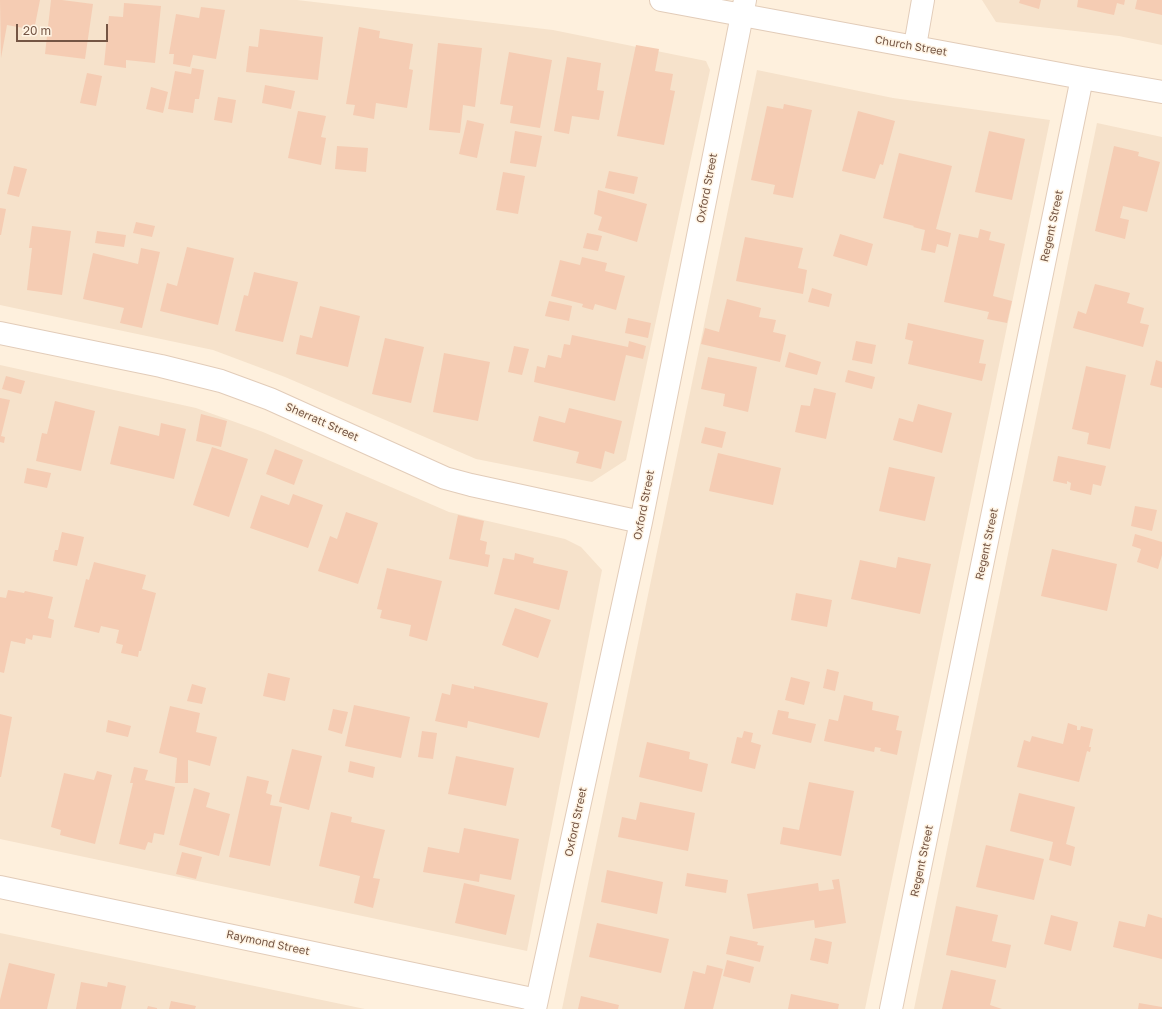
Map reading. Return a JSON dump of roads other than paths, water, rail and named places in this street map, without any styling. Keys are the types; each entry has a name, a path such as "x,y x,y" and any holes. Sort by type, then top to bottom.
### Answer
{"street":[{"name":"Church Street","path":"661,0 743,8 915,46 1162,92"},
{"path":"915,46 923,0"},
{"name":"Oxford Street","path":"536,1004 641,522 743,8"},
{"name":"Regent Street","path":"891,1009 1082,78"},
{"name":"Sherratt Street","path":"0,333 162,366 220,381 270,399 445,478 641,522"},
{"name":"Raymond Street","path":"0,887 536,1004"}]}
